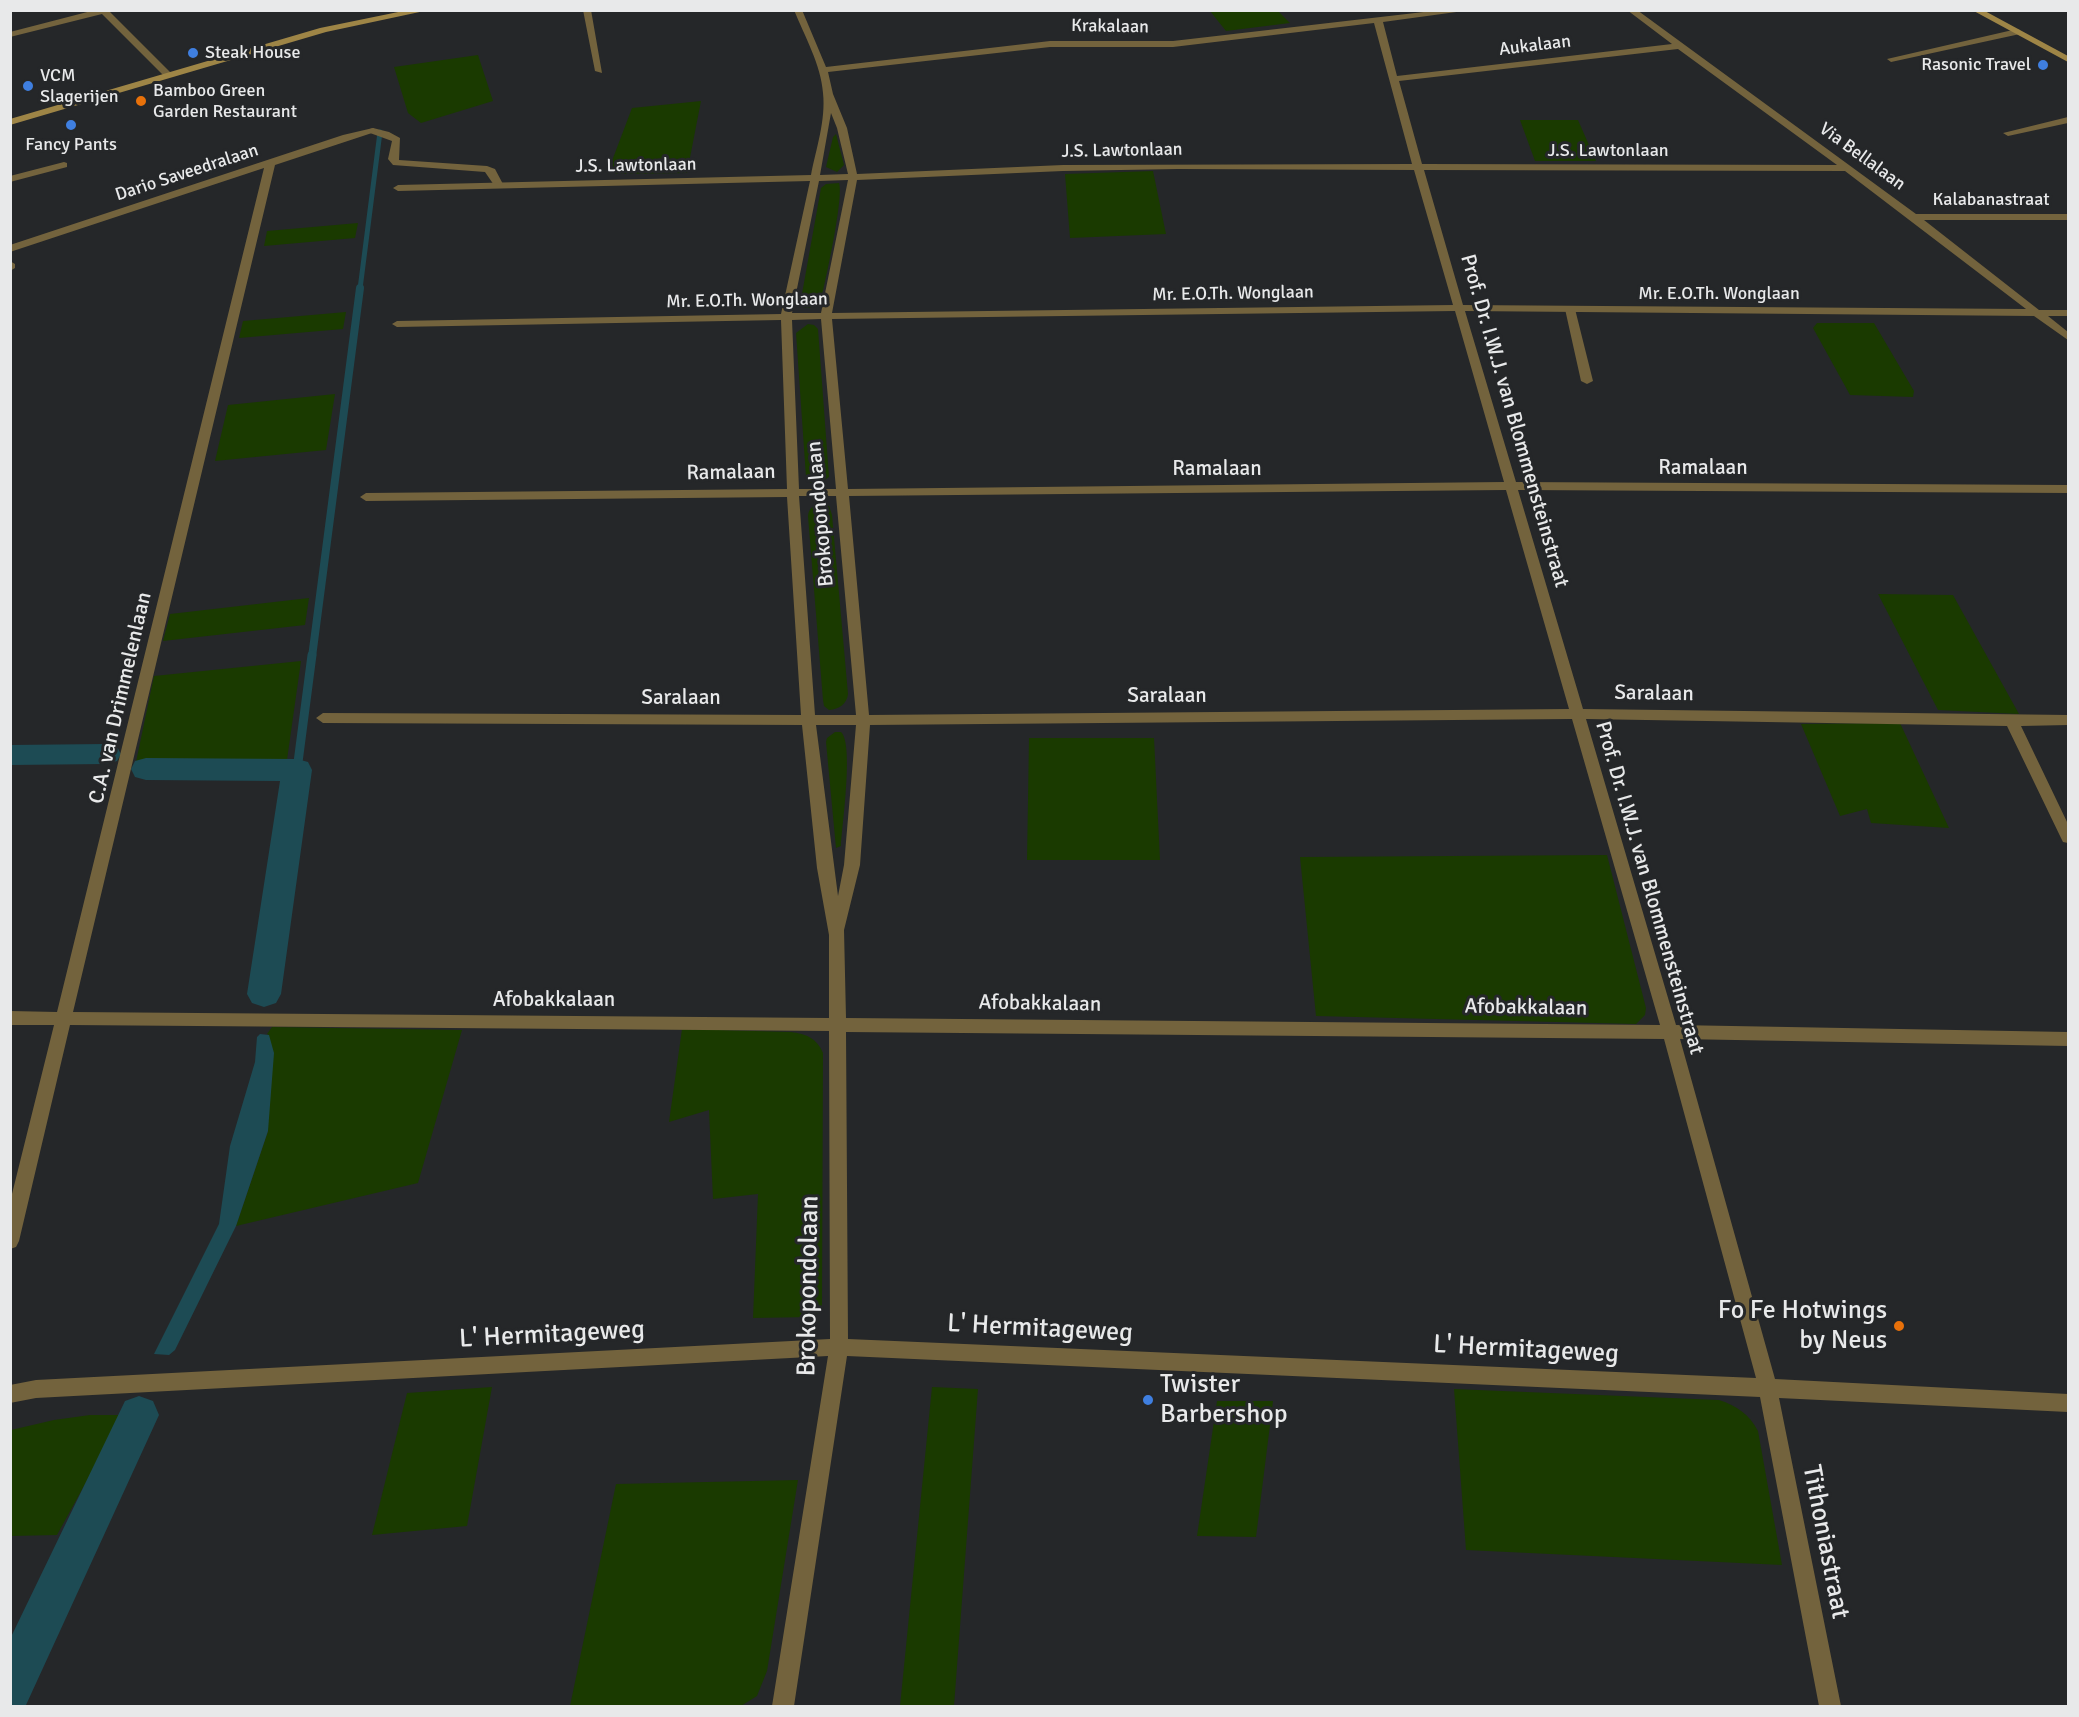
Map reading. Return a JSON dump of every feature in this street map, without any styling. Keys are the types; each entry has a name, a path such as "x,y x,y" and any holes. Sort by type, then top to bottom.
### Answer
{"street":[{"path":"10,122 356,22 425,10"},
{"path":"587,10 599,71"},
{"name":"Brokopondolaan","path":"798,10 823,70 828,94 842,128 853,177 826,316 863,720 852,865 837,935"},
{"name":"Krakalaan","path":"823,70 1050,44 1082,42 1129,45 1173,44 1467,10"},
{"name":"Via Bellalaan","path":"1631,10 1914,217 2068,337"},
{"path":"1976,10 2068,59"},
{"path":"10,35 105,11 168,75"},
{"name":"Prof. Dr. I.W.J. van Blommensteinstraat","path":"1378,21 1418,167 1513,486 1670,1032 1768,1388"},
{"path":"1891,59 2017,32"},
{"name":"Aukalaan","path":"1394,80 1679,46"},
{"name":"Brokopondolaan","path":"783,1707 839,1347 837,935 825,868 808,720 793,491 786,317 825,130 828,94"},
{"path":"2008,133 2068,120"},
{"name":"Dario Saveedralaan","path":"10,249 129,208 270,164 340,138 373,131 392,136 396,140 393,159 396,163 439,167"},
{"name":"C.A. van Drimmelenlaan","path":"10,1242 66,1019 270,164"},
{"path":"10,179 64,165"},
{"path":"431,187 439,167 492,171 499,186"},
{"name":"J.S. Lawtonlaan","path":"398,188 853,177 1063,168 1846,168"},
{"name":"Kalabanastraat","path":"1914,217 2068,217"},
{"name":"Mr. E.O.Th. Wonglaan","path":"397,324 1460,308 2068,313"},
{"path":"1570,309 1587,381"},
{"name":"Ramalaan","path":"366,497 793,491 1513,486 2068,489"},
{"name":"Saralaan","path":"323,718 863,720 1577,714 2012,721"},
{"path":"2068,720 2012,721 2068,838"},
{"name":"Afobakkalaan","path":"10,1018 1670,1032 2068,1039"},
{"name":"L' Hermitageweg","path":"10,1394 36,1389 839,1347 2068,1403"},
{"name":"Tithoniastraat","path":"1768,1388 1830,1707"}],"green space":[{"path":"1210,11 1278,11 1290,23 1226,31"},
{"path":"478,55 493,101 421,123 408,113 394,67"},
{"path":"701,101 687,173 607,174 632,108"},
{"path":"1520,120 1578,120 1596,161 1535,161"},
{"path":"836,134 844,165 837,172 826,167 833,137"},
{"path":"1153,171 1166,234 1070,238 1065,174"},
{"path":"839,183 837,222 820,304 804,308 800,305 821,188 826,184"},
{"path":"358,223 355,238 264,246 267,231"},
{"path":"346,312 343,329 239,338 243,321"},
{"path":"1817,323 1874,323 1914,391 1913,397 1850,395 1813,328"},
{"path":"808,324 818,329 829,477 818,484 811,483 806,477 796,333"},
{"path":"335,394 326,450 215,461 228,405"},
{"path":"825,504 829,506 832,515 848,694 842,705 829,710 824,706 823,700 808,516 813,506"},
{"path":"1878,594 1953,595 2019,714 1938,710"},
{"path":"309,598 305,625 163,641 170,614"},
{"path":"301,661 286,767 180,767 179,759 136,762 154,676"},
{"path":"1900,723 1949,828 1871,823 1867,809 1840,816 1801,724"},
{"path":"835,732 841,732 847,752 841,846 836,848 826,742 827,738"},
{"path":"1029,738 1154,738 1160,860 1027,860"},
{"path":"1607,855 1646,1008 1645,1015 1636,1024 1316,1016 1300,857"},
{"path":"272,1027 462,1030 418,1183 236,1226 268,1131 269,1035 267,1034"},
{"path":"682,1029 791,1032 814,1040 821,1048 823,1053 822,1305 818,1313 812,1317 753,1318 758,1194 713,1199 709,1110 669,1122"},
{"path":"492,1387 467,1526 372,1535 407,1393"},
{"path":"932,1387 978,1389 954,1706 900,1706"},
{"path":"1454,1389 1719,1400 1731,1405 1742,1411 1758,1431 1782,1565 1466,1550"},
{"path":"1217,1401 1273,1401 1256,1537 1197,1536"},
{"path":"90,1415 123,1415 57,1535 11,1536 11,1430 54,1420"},
{"path":"798,1480 767,1671 757,1696 741,1706 570,1706 616,1484"}],"water":[{"path":"260,1034 269,1035 274,1053 268,1131 236,1226 175,1350 169,1355 154,1354 219,1224 230,1146 255,1062 257,1037"}],"waterway":[{"path":"360,289 380,132"},
{"path":"312,657 360,288"},
{"path":"297,770 312,655"},
{"path":"10,755 106,754"},
{"path":"146,769 297,770 264,994"},
{"path":"10,1689 139,1415"}],"place":[{"name":"Steak House","path":"193,53"},
{"name":"Rasonic Travel","path":"2043,65"},
{"name":"VCM Slagerijen","path":"28,86"},
{"name":"Bamboo Green Garden Restaurant","path":"141,101"},
{"name":"Fancy Pants","path":"71,125"},
{"name":"Fo Fe Hotwings by Neus","path":"1899,1326"},
{"name":"Twister Barbershop","path":"1148,1400"}]}
